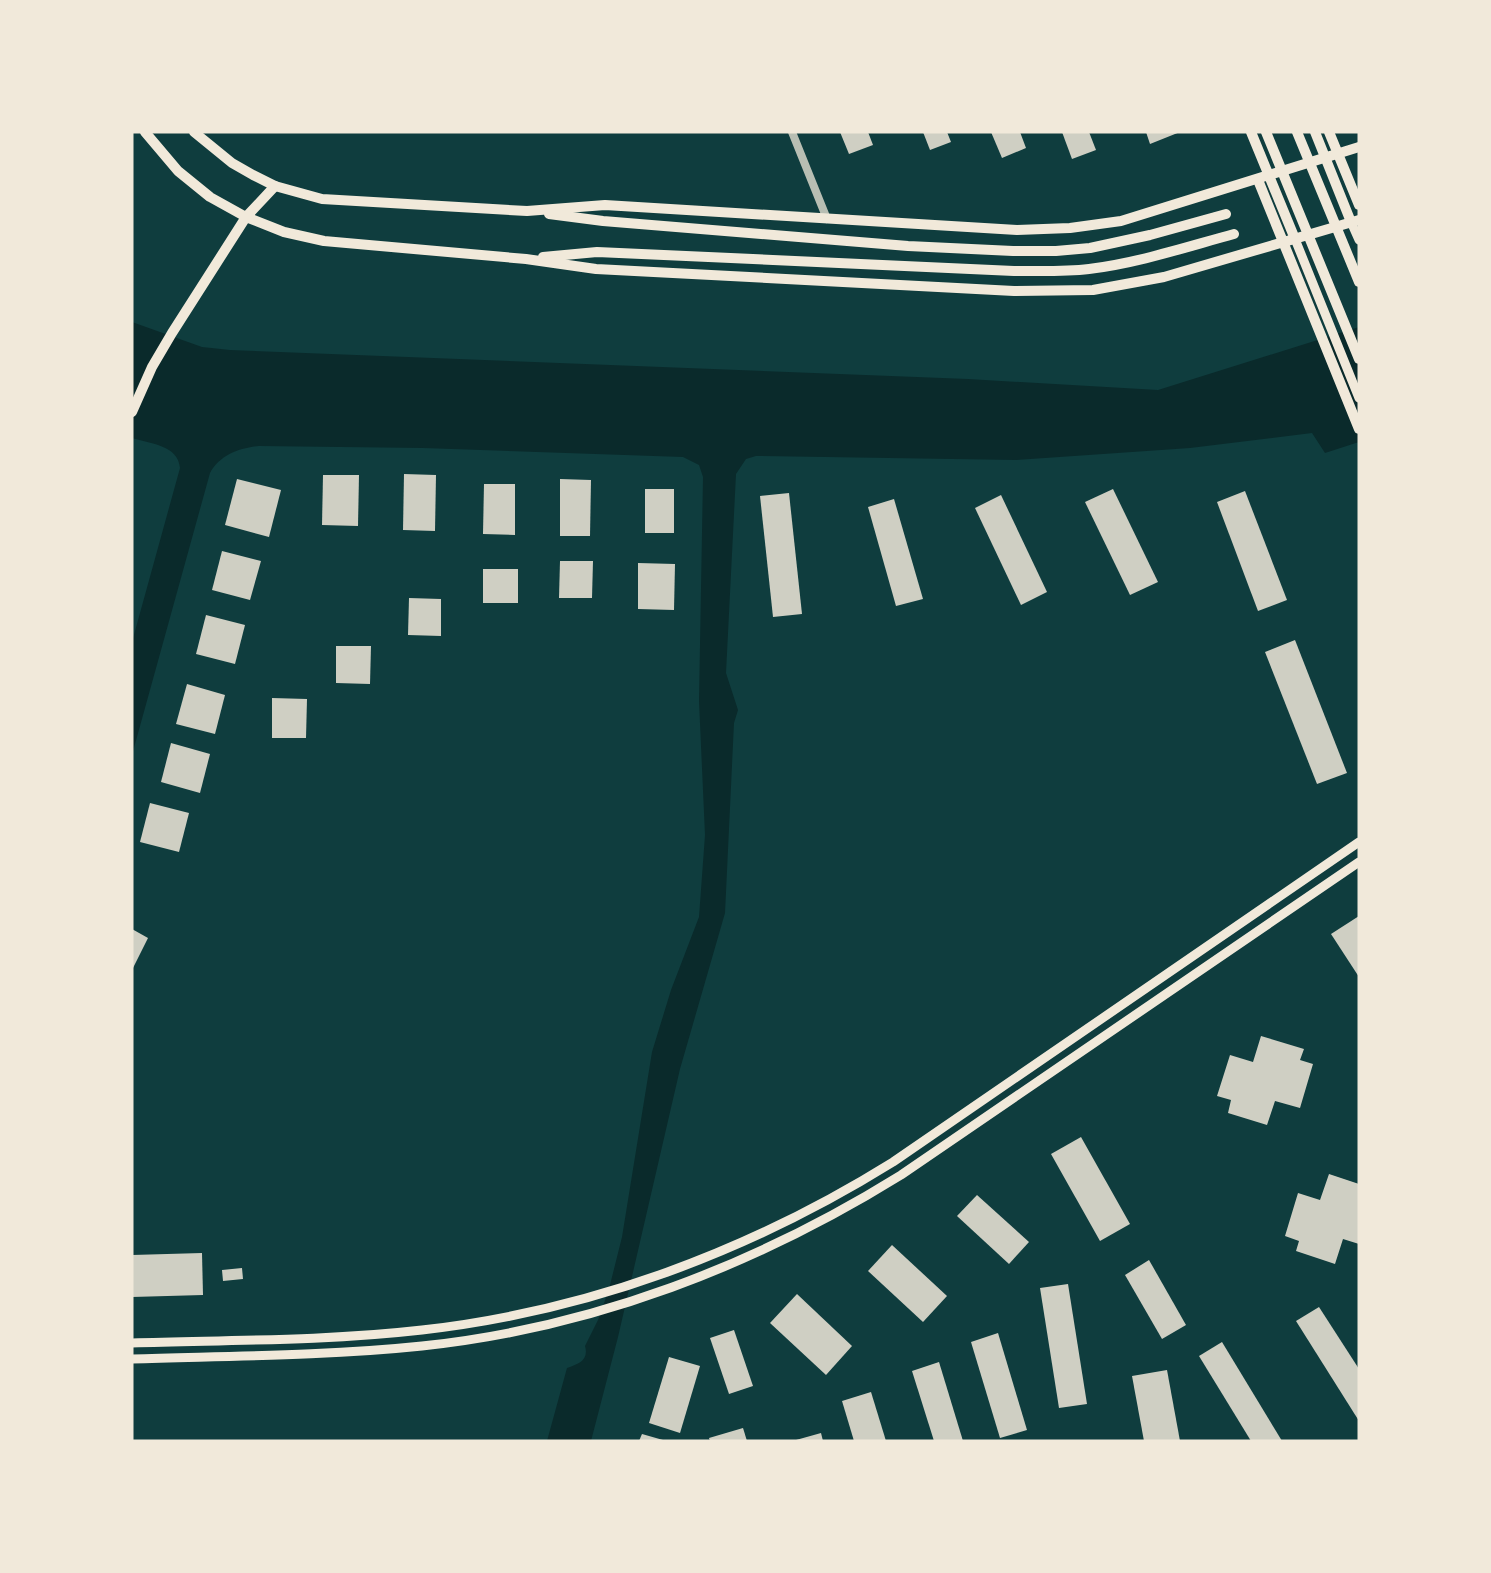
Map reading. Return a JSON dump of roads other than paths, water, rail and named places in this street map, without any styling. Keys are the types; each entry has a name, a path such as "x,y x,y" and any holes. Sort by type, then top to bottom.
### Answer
{"main road":[{"path":"145,132 164,156 194,184 228,208 284,232 324,241 526,259 596,269 1063,292 1093,290 1141,282 1355,221"},
{"path":"194,132 232,163 275,186 322,199 527,211 614,222 908,246 1013,251 1090,248 1150,235 1226,214"},
{"path":"1251,132 1283,242 1359,429"},
{"path":"1266,132 1359,359"},
{"path":"1297,132 1359,282"},
{"path":"1314,132 1355,221 1359,240"},
{"path":"1329,132 1359,205"},
{"path":"527,211 606,205 1017,230 1086,227 1147,214 1359,147"},
{"path":"1263,178 1295,239 1359,398"},
{"path":"132,412 152,367 172,333 246,217 275,186"},
{"path":"526,259 597,252 1014,271 1072,270 1156,256 1234,234"},
{"path":"132,1343 343,1336 422,1330 497,1319 607,1292 696,1261 774,1227 867,1178 1359,842"},
{"path":"132,1359 344,1352 423,1346 500,1335 599,1311 683,1283 747,1257 815,1225 876,1191 1359,862"}],"street":[{"path":"792,132 827,219"}],"water":[{"path":"132,322 202,347 230,350 968,379 1158,390 1359,327 1359,442 1325,453 1312,433 1190,448 1016,460 756,456 746,459 736,474 726,673 738,710 734,723 725,913 680,1069 618,1337 591,1441 547,1441 567,1368 579,1363 586,1355 585,1346 598,1320 609,1289 622,1237 652,1052 671,990 699,917 705,835 699,701 703,477 699,465 683,457 423,448 259,446 225,457 210,473 132,755 132,642 180,468 178,460 169,450 132,438"}]}
